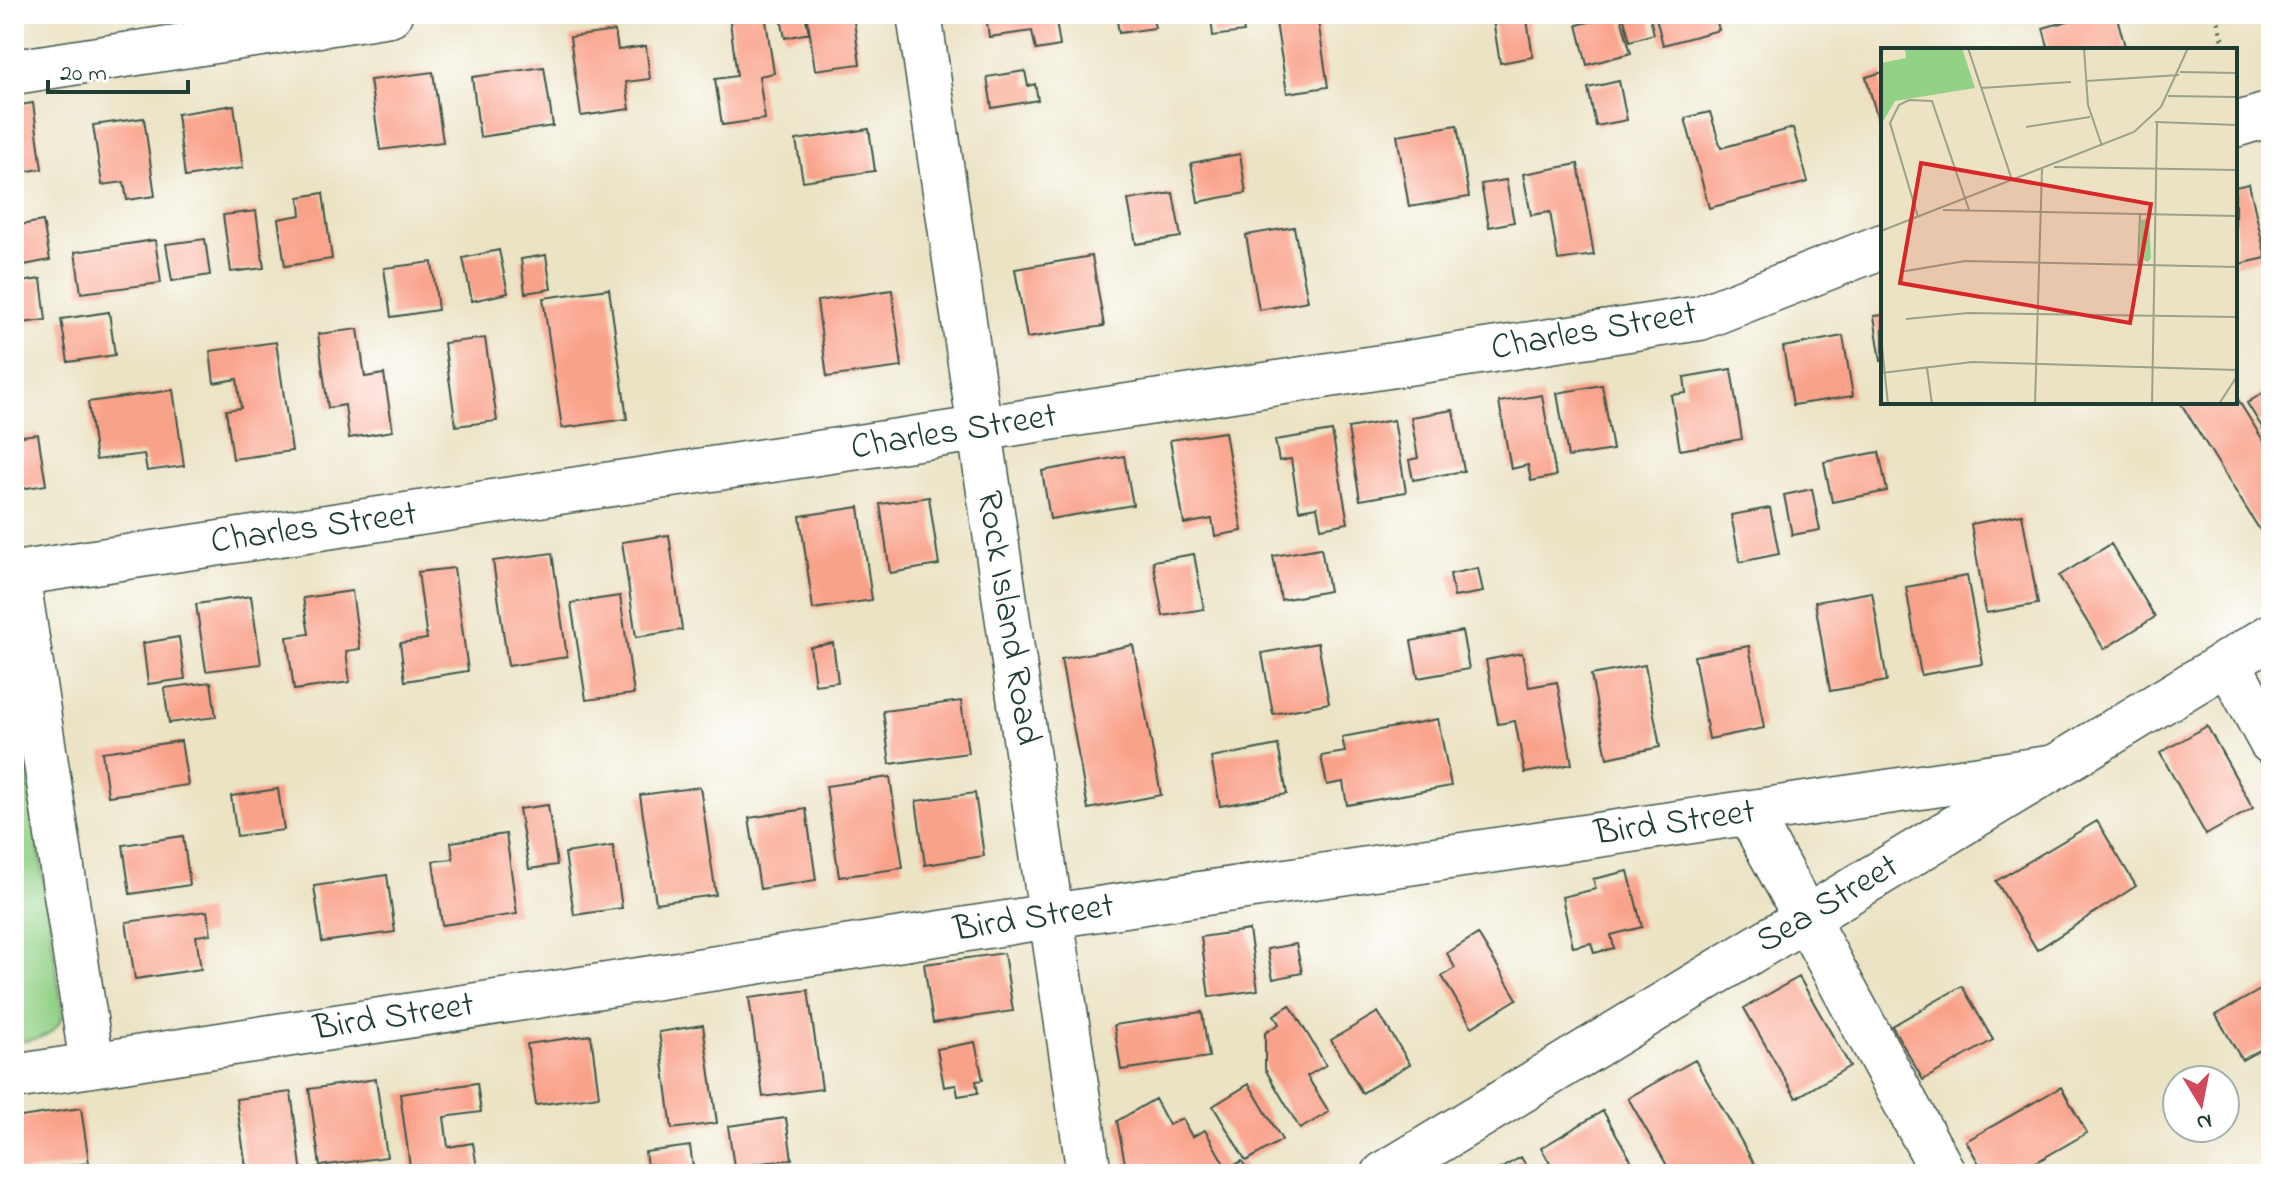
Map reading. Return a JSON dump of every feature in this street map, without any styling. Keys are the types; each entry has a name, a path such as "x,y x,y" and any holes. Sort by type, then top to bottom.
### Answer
{"street":[{"path":"14,72 390,14"},
{"name":"Rock Island Road","path":"919,14 1089,1174"},
{"path":"2237,124 2271,114"},
{"name":"Charles Street","path":"16,573 1700,318 1881,247"},
{"path":"16,573 92,1065"},
{"name":"Sea Street","path":"1384,1174 2271,636"},
{"path":"2228,662 2271,742"},
{"name":"Bird Street","path":"14,1077 1051,916 2055,767"},
{"path":"1749,813 1944,1174"}],"path":[{"path":"2216,14 2225,48"}],"green space":[{"path":"14,675 63,1016 49,1033 14,1043"}],"building":[{"path":"729,14 765,14 774,73 759,76 765,119 722,125 715,79 737,76"},
{"path":"780,14 805,14 809,33 785,38"},
{"path":"807,14 853,14 860,64 815,70"},
{"path":"986,14 1055,14 1060,46 1036,50 1032,31 989,37"},
{"path":"1116,14 1152,14 1155,28 1119,33"},
{"path":"1174,14 1241,14 1244,32 1213,36 1211,18 1176,23"},
{"path":"1317,14 1328,87 1287,93 1275,16"},
{"path":"1492,14 1526,14 1533,57 1500,63"},
{"path":"1620,14 1631,53 1587,65 1577,25"},
{"path":"1623,14 1649,14 1654,34 1630,41"},
{"path":"1655,14 1715,14 1719,30 1663,45"},
{"path":"2093,14 2116,14 2125,48 2048,48 2043,28"},
{"path":"615,31 618,50 646,46 650,79 626,82 630,109 581,116 570,37"},
{"path":"544,67 553,126 480,137 472,77"},
{"path":"1025,71 1028,86 1035,84 1038,100 992,108 987,77"},
{"path":"433,72 443,142 380,150 370,80"},
{"path":"1881,73 1880,127 1866,77"},
{"path":"1619,81 1627,120 1596,126 1588,88"},
{"path":"33,103 42,169 14,173 14,106"},
{"path":"234,105 243,168 185,177 177,114"},
{"path":"1710,112 1721,148 1793,128 1808,182 1709,208 1685,118"},
{"path":"144,118 155,196 127,200 124,182 102,185 93,125"},
{"path":"1457,125 1469,197 1409,207 1397,135"},
{"path":"869,129 875,171 803,181 796,140"},
{"path":"1240,154 1246,193 1198,202 1191,163"},
{"path":"1578,164 1594,255 1558,260 1550,212 1531,215 1523,174"},
{"path":"1506,180 1514,222 1489,227 1481,184"},
{"path":"2249,184 2266,258 2237,265 2237,187"},
{"path":"323,193 332,259 285,266 278,219 301,215 299,197"},
{"path":"1173,193 1181,237 1136,244 1128,200"},
{"path":"256,211 264,268 231,272 223,215"},
{"path":"43,221 50,260 14,267 14,226"},
{"path":"1294,227 1308,301 1259,310 1246,235"},
{"path":"205,239 210,275 172,281 166,244"},
{"path":"155,240 161,283 81,293 75,252"},
{"path":"499,250 508,293 472,301 463,258"},
{"path":"546,255 551,289 525,293 521,259"},
{"path":"1092,256 1104,326 1027,338 1015,269"},
{"path":"432,262 438,310 391,317 384,268"},
{"path":"41,279 46,320 14,324 14,283"},
{"path":"609,289 627,419 562,428 543,298"},
{"path":"892,290 902,367 827,377 817,301"},
{"path":"109,312 115,355 68,362 61,319"},
{"path":"1881,315 1881,361 1874,316"},
{"path":"358,329 365,377 384,374 393,431 349,438 345,405 328,408 318,334"},
{"path":"1843,336 1853,396 1793,405 1783,347"},
{"path":"485,338 497,421 456,426 444,343"},
{"path":"276,342 292,451 233,459 226,410 241,408 237,379 214,383 210,351"},
{"path":"1731,369 1742,439 1680,450 1671,395 1686,393 1684,377"},
{"path":"1602,385 1613,450 1568,457 1557,393"},
{"path":"2271,388 2271,442 2247,403"},
{"path":"173,390 184,466 147,471 144,454 96,460 88,402"},
{"path":"1542,395 1556,476 1531,481 1528,465 1511,469 1499,402"},
{"path":"2237,398 2271,453 2271,548 2181,404 2237,404"},
{"path":"1453,410 1464,471 1413,480 1409,460 1418,458 1411,417"},
{"path":"1394,420 1406,492 1360,500 1348,428"},
{"path":"1332,431 1348,523 1321,528 1317,507 1299,510 1291,459 1279,461 1275,440"},
{"path":"1225,432 1242,531 1215,536 1212,519 1184,524 1170,440"},
{"path":"38,434 46,485 14,490 14,437"},
{"path":"1879,452 1887,491 1832,502 1824,462"},
{"path":"1124,456 1133,505 1050,519 1042,471"},
{"path":"1812,489 1820,530 1792,535 1784,495"},
{"path":"929,497 939,565 890,573 880,504"},
{"path":"859,507 872,600 813,609 800,516"},
{"path":"1770,508 1779,554 1740,562 1731,515"},
{"path":"2022,514 2038,604 1986,613 1971,524"},
{"path":"669,535 682,630 636,637 622,542"},
{"path":"2111,544 2155,617 2104,649 2059,576"},
{"path":"1321,548 1329,591 1281,600 1273,556"},
{"path":"552,553 567,657 508,666 493,561"},
{"path":"1194,554 1204,609 1163,616 1153,561"},
{"path":"454,568 468,671 405,681 400,643 427,639 418,572"},
{"path":"1478,568 1483,592 1454,597 1450,574"},
{"path":"1967,576 1983,664 1921,675 1906,587"},
{"path":"352,591 360,649 346,651 350,682 294,690 287,637 309,634 303,598"},
{"path":"1872,592 1887,681 1830,691 1815,602"},
{"path":"251,596 261,664 206,671 196,604"},
{"path":"620,596 634,694 586,700 571,603"},
{"path":"1462,631 1469,669 1418,678 1411,641"},
{"path":"179,637 185,679 148,684 143,643"},
{"path":"833,643 838,682 815,685 810,647"},
{"path":"1318,643 1329,703 1273,714 1262,653"},
{"path":"1133,645 1161,795 1088,809 1061,659"},
{"path":"1749,646 1764,728 1709,739 1694,656"},
{"path":"1522,653 1529,687 1557,682 1572,764 1525,773 1515,721 1498,724 1486,660"},
{"path":"1645,665 1660,747 1607,758 1591,675"},
{"path":"211,682 216,717 169,723 164,688"},
{"path":"961,701 968,753 890,764 883,711"},
{"path":"1438,719 1451,786 1347,805 1343,782 1327,785 1321,756 1345,752 1342,737"},
{"path":"2207,726 2253,808 2206,835 2160,753"},
{"path":"181,741 188,785 108,796 102,752"},
{"path":"1278,745 1287,794 1220,806 1211,758"},
{"path":"890,777 903,868 839,877 826,786"},
{"path":"700,787 716,895 656,903 640,795"},
{"path":"278,789 284,830 237,836 231,796"},
{"path":"975,793 984,856 925,865 916,801"},
{"path":"548,805 557,865 529,869 519,809"},
{"path":"806,809 816,880 760,889 749,818"},
{"path":"2097,821 2136,886 2037,950 1996,881"},
{"path":"506,834 517,914 442,925 433,861 453,859 451,842"},
{"path":"183,836 190,885 130,894 123,845"},
{"path":"613,846 622,908 574,915 565,853"},
{"path":"1628,871 1642,927 1611,935 1614,948 1594,953 1591,943 1573,947 1562,897 1596,889 1593,879"},
{"path":"387,875 395,932 322,942 314,886"},
{"path":"207,911 211,934 196,936 201,969 135,979 126,922"},
{"path":"1249,930 1258,990 1209,997 1201,937"},
{"path":"1478,934 1517,999 1472,1027 1442,976 1455,968 1447,953"},
{"path":"1296,944 1302,973 1273,979 1267,949"},
{"path":"1004,953 1013,1011 933,1023 924,964"},
{"path":"1799,977 1850,1066 1796,1098 1744,1008"},
{"path":"2271,984 2271,1044 2242,1060 2216,1015"},
{"path":"1962,986 1993,1040 1923,1080 1892,1026"},
{"path":"808,990 822,1089 763,1097 749,998"},
{"path":"1290,1005 1326,1065 1307,1076 1329,1112 1300,1129 1265,1069 1265,1033 1279,1024 1274,1015"},
{"path":"1202,1012 1209,1057 1121,1070 1114,1025"},
{"path":"1378,1012 1410,1064 1362,1093 1331,1040"},
{"path":"703,1025 717,1123 672,1129 659,1032"},
{"path":"591,1035 599,1096 536,1105 527,1044"},
{"path":"975,1042 983,1080 976,1081 978,1093 958,1096 956,1085 944,1087 937,1049"},
{"path":"1695,1060 1760,1174 1672,1174 1628,1098"},
{"path":"376,1079 387,1157 320,1166 309,1089"},
{"path":"477,1083 481,1112 444,1117 448,1147 473,1143 478,1174 411,1174 400,1094"},
{"path":"1249,1084 1282,1140 1246,1161 1213,1106"},
{"path":"2061,1087 2087,1133 2016,1174 1985,1174 1966,1141"},
{"path":"291,1092 302,1174 247,1174 236,1099"},
{"path":"1155,1099 1169,1125 1182,1118 1192,1137 1205,1130 1227,1169 1242,1161 1250,1174 1127,1174 1117,1121"},
{"path":"81,1108 89,1163 14,1173 14,1118"},
{"path":"1603,1111 1639,1174 1556,1174 1541,1148"},
{"path":"786,1118 792,1159 734,1167 728,1126"},
{"path":"690,1146 694,1174 648,1174 645,1152"},
{"path":"1521,1157 1531,1174 1491,1174"}]}
